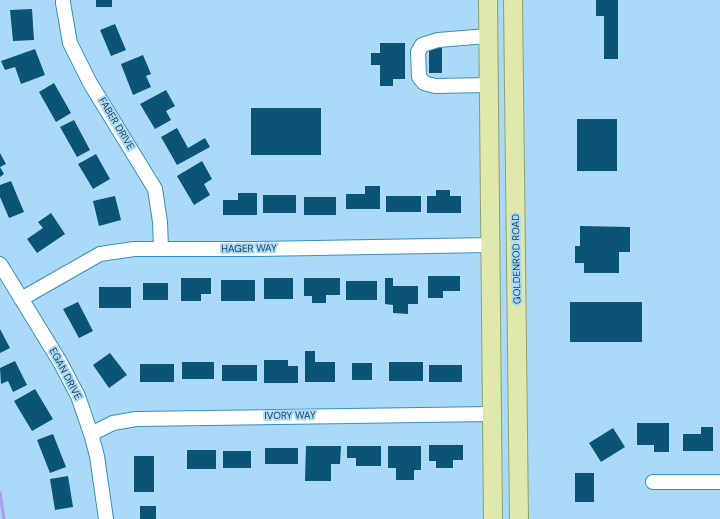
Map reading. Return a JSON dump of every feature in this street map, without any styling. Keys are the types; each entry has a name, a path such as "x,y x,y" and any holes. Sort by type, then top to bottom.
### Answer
{"main road":[{"path":"488,0 493,519"},
{"name":"GOLDENROD ROAD","path":"513,0 519,519"},
{"path":"491,334 502,377 510,386 518,389"},
{"path":"492,414 503,430 510,444 519,479"}],"street":[{"name":"FABER DRIVE","path":"63,0 70,43 90,83 155,189 160,222 161,249"},
{"path":"488,36 438,40 422,45 418,52 419,77 424,83 435,86 488,85"},
{"name":"HAGER WAY","path":"21,299 100,254 134,249 490,245"},
{"name":"EGAN DRIVE","path":"0,264 60,362 78,396 97,456 106,519"},
{"name":"IVORY WAY","path":"91,434 113,423 136,419 492,414"},
{"path":"654,482 720,482"}],"building":[{"path":"96,0 112,0 112,7 96,7"},
{"path":"596,0 618,0 618,59 604,59 604,16 596,16"},
{"path":"32,9 34,40 13,41 10,10"},
{"path":"115,24 126,50 111,56 100,30"},
{"path":"380,43 405,43 405,79 393,79 393,86 380,86 380,65 371,65 371,53 380,53"},
{"path":"429,48 442,48 442,73 429,73"},
{"path":"35,49 45,75 21,84 15,67 5,70 1,61"},
{"path":"143,55 151,74 146,76 151,87 133,95 121,64"},
{"path":"54,83 71,113 56,122 39,92"},
{"path":"166,90 175,106 166,111 171,120 155,129 140,104"},
{"path":"251,108 321,108 321,155 251,155"},
{"path":"577,119 617,119 617,171 577,171"},
{"path":"74,120 90,150 77,157 60,127"},
{"path":"177,128 188,148 205,138 210,147 177,165 161,137"},
{"path":"0,153 6,164 0,167"},
{"path":"96,154 110,179 93,189 78,164"},
{"path":"202,161 212,179 204,184 210,195 194,205 177,176"},
{"path":"0,167 4,174 0,177"},
{"path":"11,181 24,212 9,218 0,197 0,185"},
{"path":"365,186 380,186 380,209 346,209 346,194 365,194"},
{"path":"436,190 450,190 450,196 461,196 461,213 427,213 427,196 436,196"},
{"path":"238,193 257,193 257,215 223,215 223,200 238,200"},
{"path":"263,195 296,195 296,213 263,213"},
{"path":"115,196 121,220 99,226 93,201"},
{"path":"386,196 421,196 421,212 386,212"},
{"path":"304,197 336,197 336,215 304,215"},
{"path":"51,213 65,234 37,253 27,239 43,228 38,222"},
{"path":"580,226 630,227 630,252 619,252 619,273 584,273 584,263 575,263 575,246 580,246"},
{"path":"428,276 460,276 460,291 443,291 443,298 428,298"},
{"path":"181,278 211,278 211,294 201,294 201,301 181,301"},
{"path":"264,278 293,278 293,299 264,299"},
{"path":"304,278 340,278 340,295 326,295 326,303 312,303 312,296 304,296"},
{"path":"385,278 393,278 393,286 418,286 418,304 408,304 408,314 393,313 393,305 385,304"},
{"path":"221,280 255,280 255,301 221,301"},
{"path":"346,281 377,281 377,300 346,300"},
{"path":"143,283 168,283 168,300 143,300"},
{"path":"99,287 131,287 131,308 99,308"},
{"path":"78,302 93,331 79,338 63,309"},
{"path":"570,302 642,302 642,342 570,342"},
{"path":"0,329 10,348 0,353"},
{"path":"305,351 315,351 315,362 335,362 335,382 305,382"},
{"path":"110,353 127,375 109,388 93,365"},
{"path":"264,360 288,360 288,366 298,366 298,383 264,383"},
{"path":"15,361 27,385 13,392 8,381 1,384 0,368"},
{"path":"182,362 214,362 214,379 182,379"},
{"path":"389,362 423,362 423,381 389,381"},
{"path":"352,363 372,363 372,380 352,380"},
{"path":"140,364 174,364 174,382 140,382"},
{"path":"222,365 257,365 257,381 222,381"},
{"path":"429,365 462,365 462,382 429,382"},
{"path":"35,389 53,419 32,431 14,401"},
{"path":"637,423 669,423 669,452 654,452 654,445 637,445"},
{"path":"701,427 713,427 713,451 683,451 683,434 701,434"},
{"path":"613,428 625,447 601,462 589,443"},
{"path":"53,434 66,467 50,473 37,440"},
{"path":"429,445 463,445 463,460 453,460 453,468 436,468 436,461 429,461"},
{"path":"306,446 341,446 340,464 331,464 331,481 305,481"},
{"path":"347,446 381,446 381,466 356,466 356,458 347,458"},
{"path":"388,446 421,446 421,470 414,470 414,480 396,480 396,468 388,468"},
{"path":"265,448 298,448 298,464 265,464"},
{"path":"187,450 216,450 216,469 187,469"},
{"path":"223,451 251,451 251,468 223,468"},
{"path":"134,456 154,456 154,492 134,492"},
{"path":"575,473 594,473 594,502 575,502"},
{"path":"68,476 73,507 55,510 50,479"},
{"path":"140,506 156,506 156,519 140,519"}],"waterway":[{"path":"0,493 4,519"}]}
